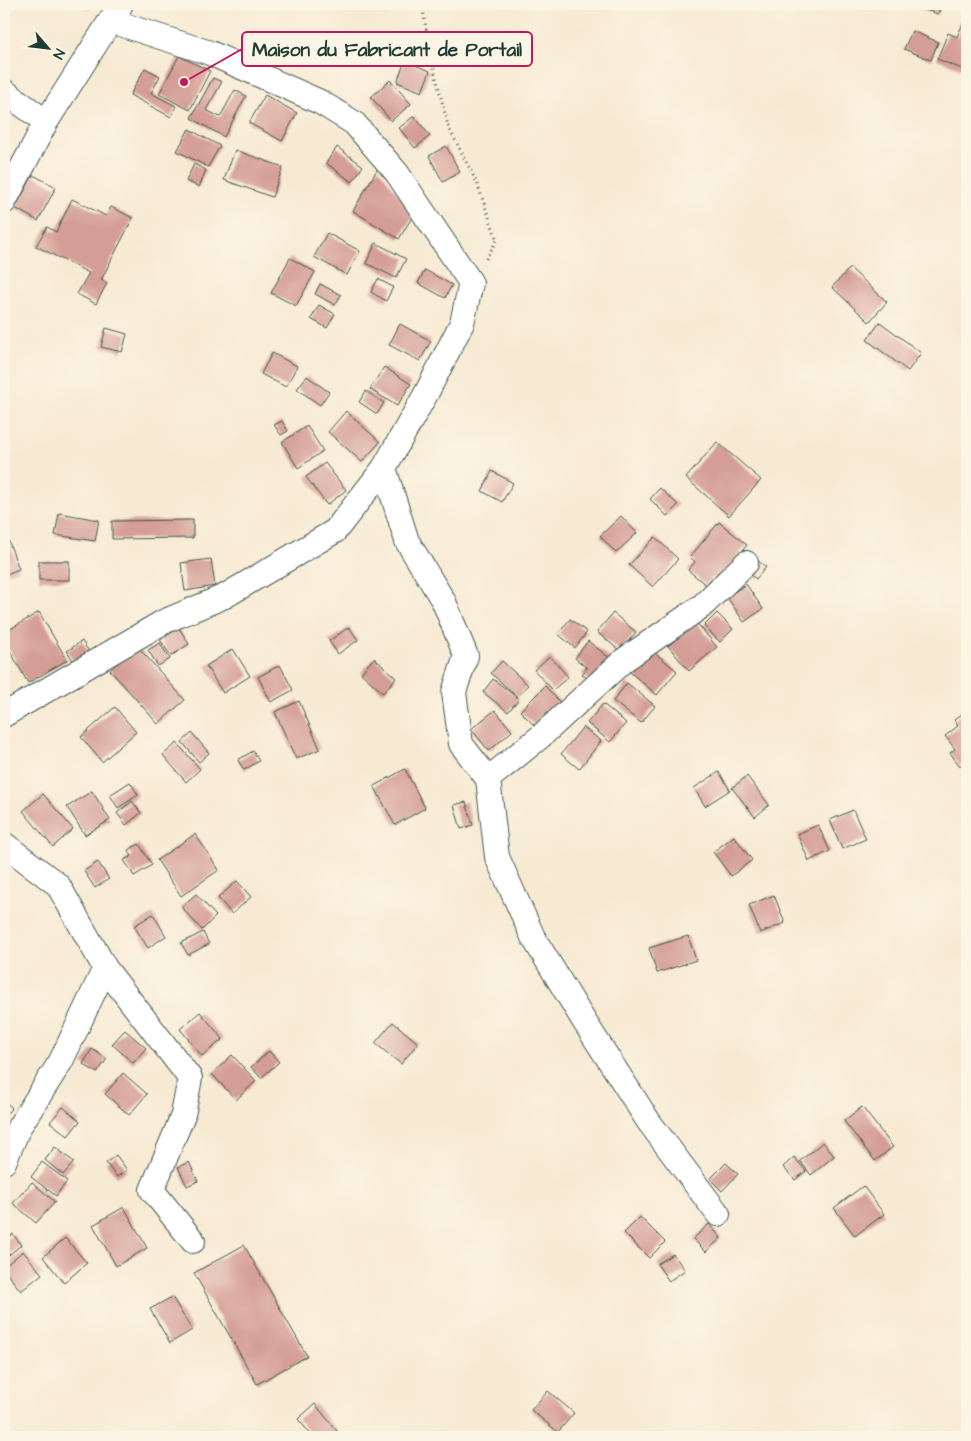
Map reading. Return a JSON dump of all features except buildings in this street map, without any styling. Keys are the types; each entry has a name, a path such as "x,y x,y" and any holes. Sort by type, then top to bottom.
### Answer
{"street":[{"path":"4,202 46,122 116,12 320,102 354,122 398,173 471,283 462,323 427,392 384,468 335,531 225,596 163,622 4,715"},
{"path":"4,91 46,122"},
{"path":"384,468 407,541 444,602 466,656 454,692 461,744 488,779 497,858 532,937 649,1122 718,1214"},
{"path":"488,779 540,737 624,660 702,606 746,563"},
{"path":"4,844 58,884 105,968 190,1078 183,1115 152,1190 193,1242"},
{"path":"4,1162 19,1127 61,1061 105,968"}],"path":[{"path":"422,4 430,52 448,126 477,184 497,240 471,283"}],"place":[{"name":"Maison du Fabricant de Portail","path":"184,82"}]}
